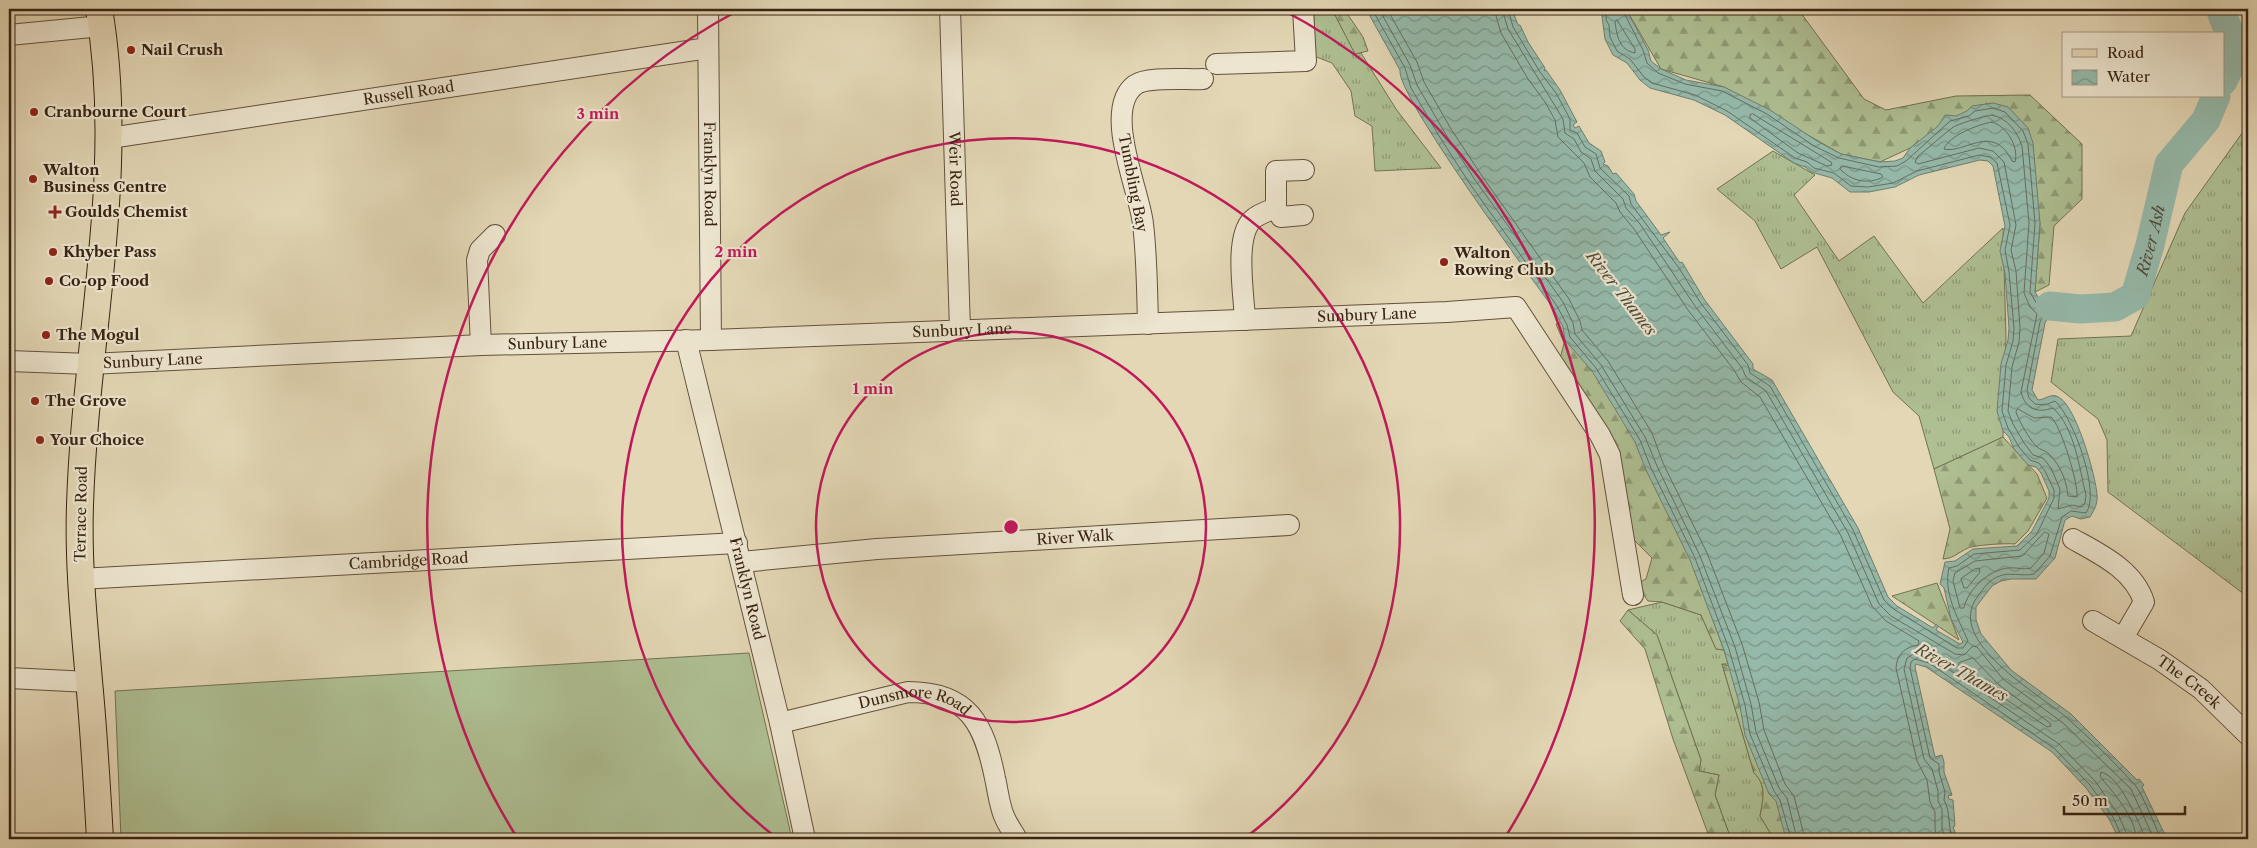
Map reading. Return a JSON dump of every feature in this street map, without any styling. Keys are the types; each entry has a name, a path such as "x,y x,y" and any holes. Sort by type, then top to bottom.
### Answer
{"main road":[{"name":"Terrace Road","path":"100,17 110,138 90,364 80,506 80,579 90,682 100,839"}],"street":[{"name":"Franklyn Road","path":"708,9 711,340"},
{"name":"Weir Road","path":"950,9 960,330"},
{"name":"Tumbling Bay","path":"1148,324 1143,224 1129,170 1122,131 1125,99 1129,91 1142,81 1306,61 1303,9"},
{"path":"9,35 100,17"},
{"name":"Russell Road","path":"110,138 708,48"},
{"path":"1302,215 1281,217 1276,208 1276,171 1304,170"},
{"path":"1245,320 1241,248 1244,233 1252,220 1276,208"},
{"path":"481,345 477,260 480,250 495,235"},
{"name":"Sunbury Lane","path":"90,364 481,345 711,340 1148,324 1446,312 1507,306 1516,307 1600,435 1610,455 1633,595"},
{"name":"Franklyn Road","path":"686,340 742,562 805,839"},
{"path":"9,361 90,364"},
{"name":"River Walk","path":"742,562 887,548 1290,525"},
{"path":"2073,539 2110,559 2140,590 2144,602 2123,638"},
{"name":"Cambridge Road","path":"80,579 737,543"},
{"name":"The Creek","path":"2093,621 2123,638 2201,689 2248,735"},
{"path":"9,678 90,682"},
{"name":"Dunsmore Road","path":"780,723 908,692 929,692 952,700 969,711 982,730 989,748 1004,816 1017,839"}],"green space":[{"path":"1311,9 1332,9 1355,53 1361,53 1396,109 1441,168 1375,171 1372,126 1355,116 1351,91 1332,63 1314,56"},
{"path":"1332,9 1344,9 1363,37 1368,51 1355,54"},
{"path":"1626,9 1798,9 1864,99 1886,110 1956,96 2030,95 2082,144 2082,199 2054,226 2049,285 2035,292 2040,223 1956,116 1910,148 1880,162 1841,154 1724,87 1661,69"},
{"path":"2245,129 2248,143 2248,597 2108,492 2107,440 2098,419 2051,382 2058,339 2131,336 2185,213"},
{"path":"1773,151 1815,175 1794,195 1839,261 1874,236 1923,303 2003,228 2006,337 2003,437 1934,469 1919,416 1893,392 1817,247 1781,269 1755,221 1717,189"},
{"path":"1568,319 1648,444 1724,650 1716,649 1701,615 1662,602 1648,601 1636,584 1646,579 1652,558 1630,536 1621,460 1602,430 1557,371 1564,343 1556,324"},
{"path":"2003,437 2037,474 2047,498 2028,531 2015,544 1991,544 1972,547 1943,559 1950,529 1934,469"},
{"path":"1937,583 1959,640 1892,596"},
{"path":"1662,602 1701,615 1716,649 1724,650 1728,664 1722,664 1754,773 1761,783 1763,799 1760,816 1774,839 1731,839 1715,795 1719,775 1699,771 1701,760 1657,635 1628,610"},
{"path":"1628,610 1657,635 1701,760 1699,771 1719,775 1715,795 1731,839 1710,839 1673,739 1645,649 1620,621"},
{"path":"749,653 792,839 121,839 115,691"},
{"path":"1722,664 1737,668 1799,839 1774,839 1760,816 1763,799 1761,783 1754,773"}],"water":[{"name":"River Thames","path":"1366,9 1512,9 1518,25 1520,25 1528,42 1545,68 1544,71 1546,70 1560,90 1577,122 1573,125 1575,128 1579,126 1589,143 1601,151 1605,162 1603,164 1608,166 1613,174 1616,173 1634,194 1636,201 1661,235 1670,232 1663,238 1680,263 1682,262 1704,299 1753,364 1753,369 1772,380 1858,528 1888,597 1897,606 1933,628 1936,624 1938,626 1936,630 1960,644 1963,642 1951,619 1944,588 1940,584 1945,562 1955,561 1973,549 2017,546 2032,531 2049,498 2049,491 2041,473 2036,467 2028,465 2014,449 2009,437 2003,431 1997,411 2001,364 2008,340 2009,328 2005,273 2000,251 2005,226 1993,166 1988,161 1980,160 1919,175 1895,187 1869,192 1850,192 1832,178 1811,172 1805,167 1794,163 1725,115 1694,100 1650,88 1640,80 1627,63 1613,55 1605,39 1601,9 1626,9 1648,50 1651,61 1661,69 1686,80 1724,87 1770,110 1817,141 1841,154 1880,162 1895,161 1903,158 1910,148 1937,127 1946,115 1956,116 1967,111 1972,106 1993,103 2008,107 2028,128 2033,143 2040,223 2035,292 2041,302 2050,296 2065,304 2088,305 2088,311 2060,310 2050,314 2045,323 2032,390 2038,400 2056,396 2063,401 2070,411 2077,424 2089,457 2097,498 2090,517 2081,519 2072,516 2065,520 2055,558 2036,579 2011,579 2001,581 1992,586 1976,607 1976,620 1981,634 2011,670 2071,714 2137,780 2139,779 2144,785 2142,787 2167,839 2119,839 2109,819 2086,788 2052,752 1926,667 1916,664 1915,667 1935,757 1942,755 1944,772 1952,795 1948,796 1949,799 1953,800 1955,826 1953,827 1958,839 1786,839 1776,801 1769,794 1745,735 1740,706 1724,650 1690,560 1646,470 1635,442 1592,371 1565,340 1563,327 1553,308 1467,187 1419,113 1405,86 1400,70"}],"waterway":[{"name":"River Ash","path":"2220,9 2237,52 2224,79"},
{"name":"River Ash","path":"2050,306 2080,309 2115,307 2135,296 2150,245 2169,164 2206,120 2215,98"}],"place":[{"name":"Nail Crush","path":"131,50"},
{"name":"Cranbourne Court","path":"34,112"},
{"name":"Walton Business Centre","path":"33,179"},
{"name":"Goulds Chemist","path":"55,212"},
{"name":"Khyber Pass","path":"53,252"},
{"name":"Walton Rowing Club","path":"1444,262"},
{"name":"Co-op Food","path":"49,281"},
{"name":"The Mogul","path":"46,335"},
{"name":"The Grove","path":"35,401"},
{"name":"Your Choice","path":"40,440"}]}
